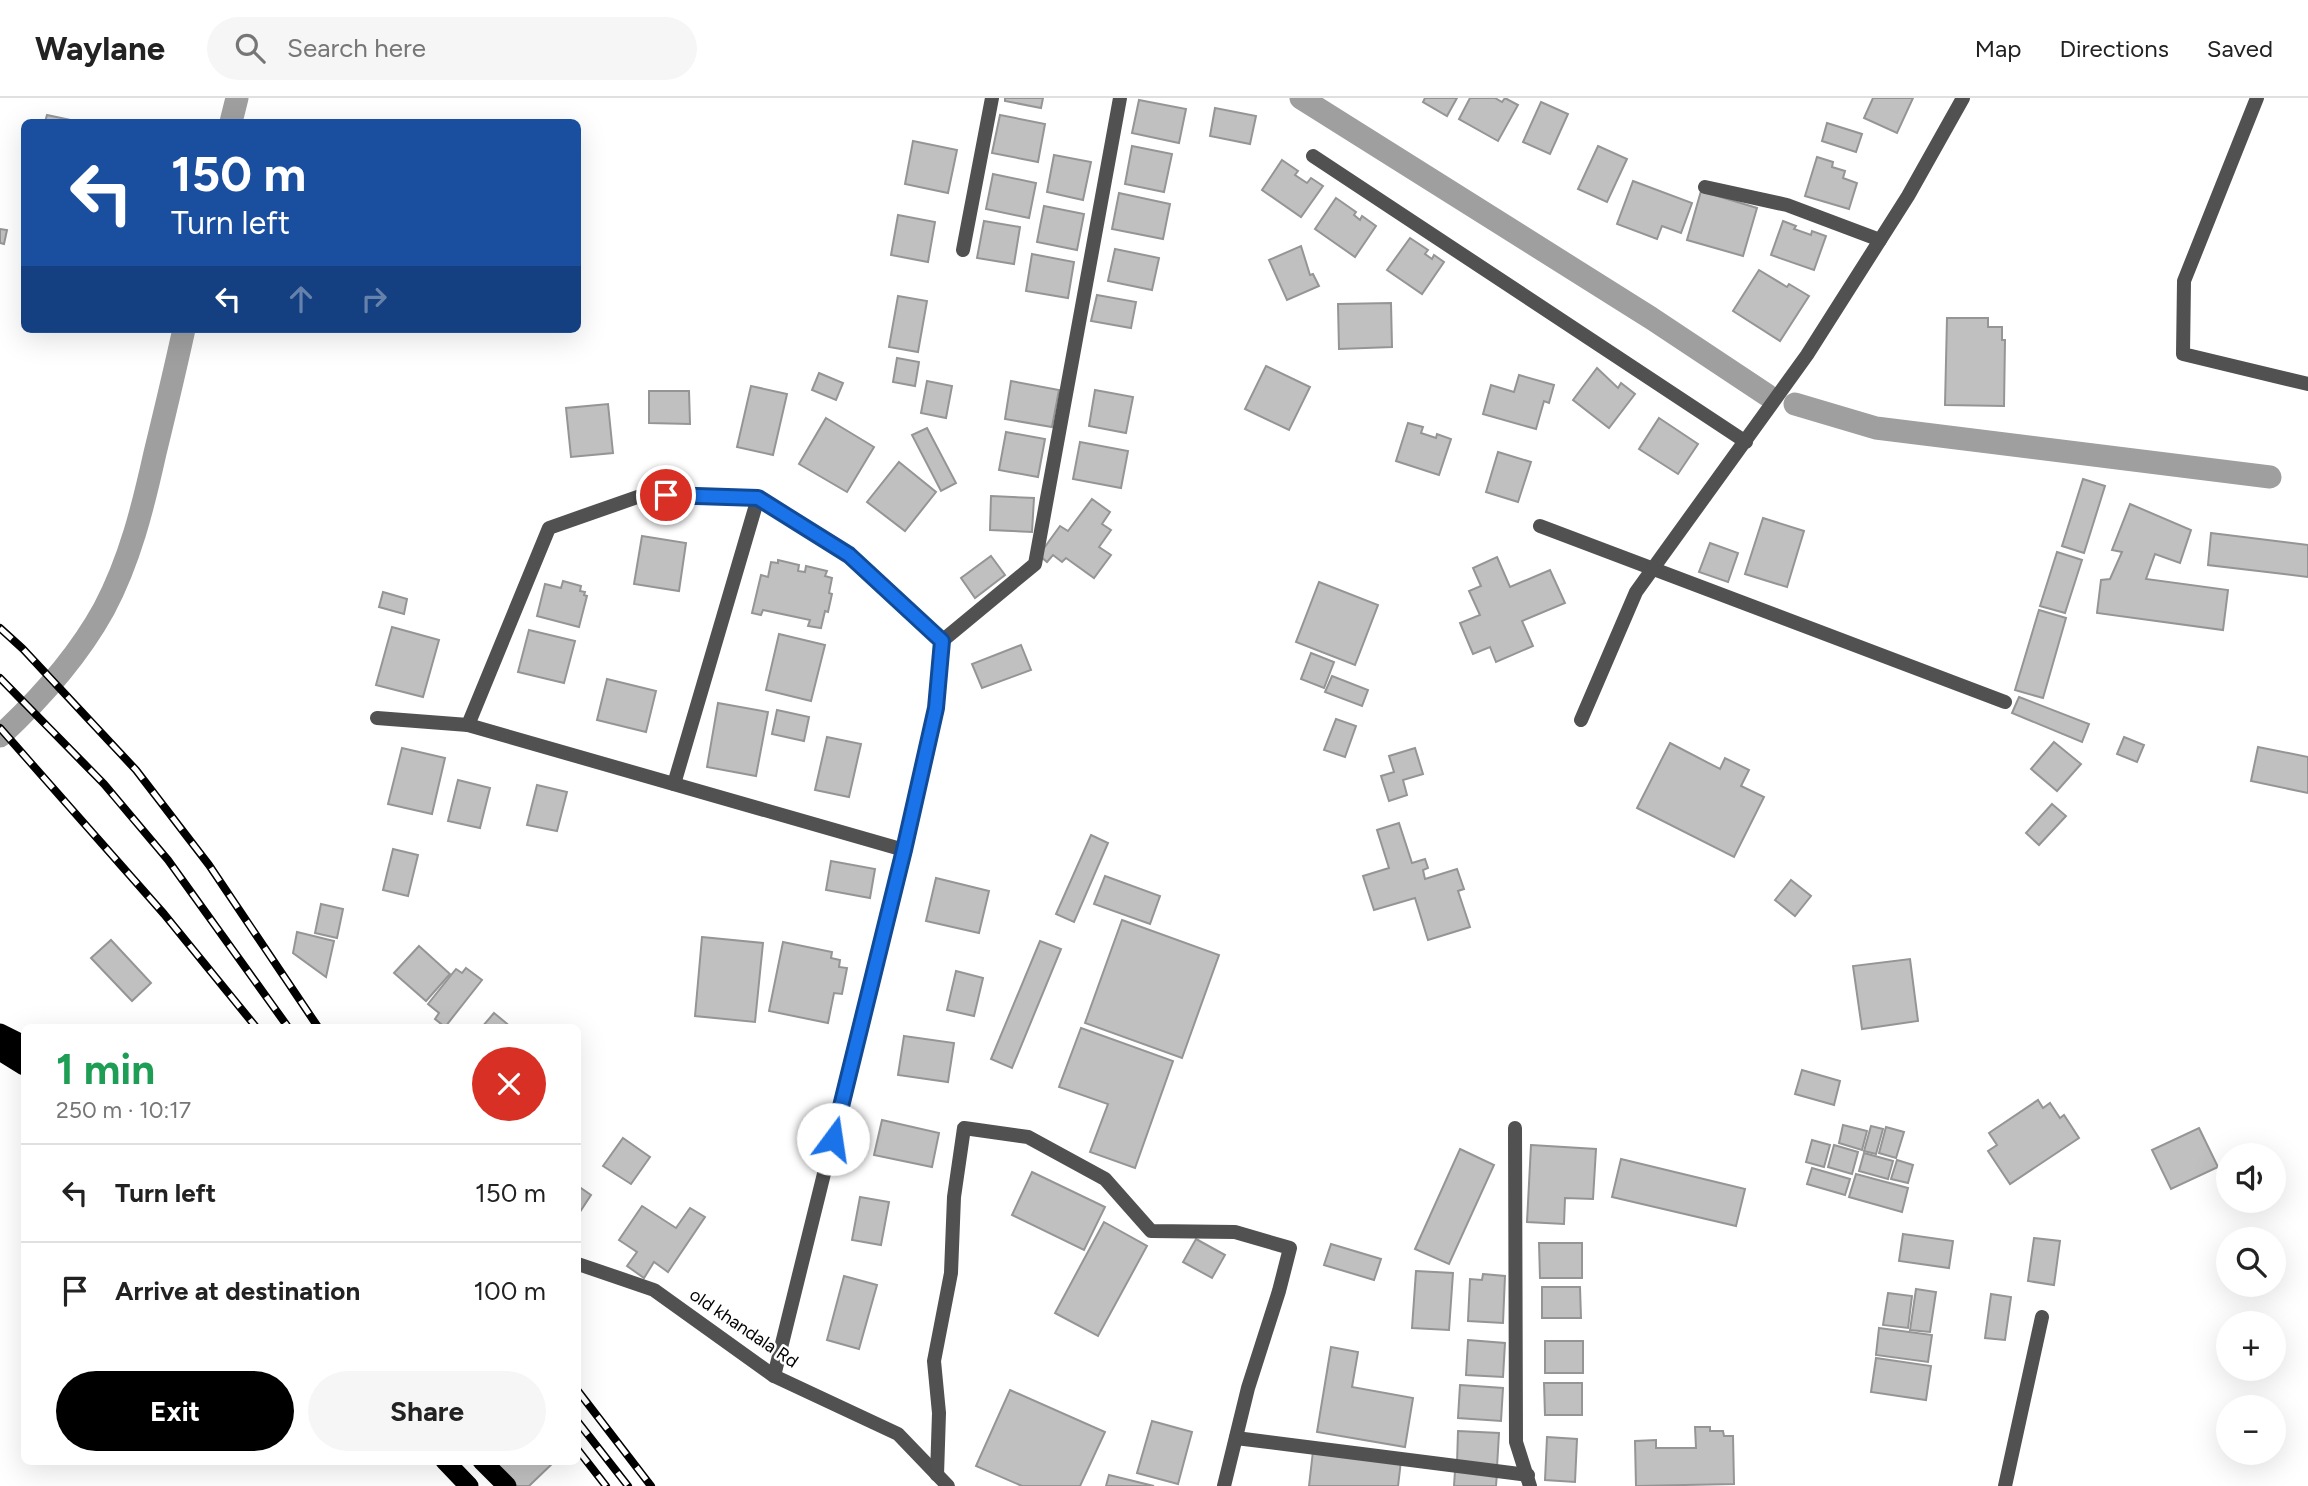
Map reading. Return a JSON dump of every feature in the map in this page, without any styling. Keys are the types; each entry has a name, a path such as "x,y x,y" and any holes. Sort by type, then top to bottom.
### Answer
{"highway":[{"path":"0,1033 21,1044"},
{"path":"0,1051 21,1064"},
{"path":"449,1465 469,1486"},
{"path":"486,1465 507,1486"}],"street":[{"path":"963,250 992,98"},
{"path":"774,1376 904,850 936,708 942,641 1035,564 1120,98"},
{"path":"1581,720 1636,592 1807,355 1908,196 1963,98"},
{"path":"2257,98 2183,281 2183,354 2308,384"},
{"path":"1313,156 1746,442"},
{"path":"1706,187 1787,205 1880,240"},
{"path":"468,724 549,528 643,495 758,498 849,555 942,641"},
{"path":"674,784 758,498"},
{"path":"1540,526 2005,702"},
{"path":"376,718 468,724 904,850"},
{"path":"942,1481 934,1361 951,1273 954,1198 964,1128 1028,1137 1105,1179 1151,1231 1235,1232 1290,1248 1248,1388 1224,1486"},
{"path":"1236,1438 1529,1480 1516,1442 1515,1128"},
{"name":"old khandala Rd","path":"581,1265 654,1290 774,1376 898,1434 942,1481"},
{"path":"2005,1486 2042,1317"}],"building":[{"path":"1005,98 1043,98 1041,108 1005,101"},
{"path":"1425,98 1457,98 1447,116 1423,102"},
{"path":"1470,98 1495,98 1502,102 1505,98 1518,105 1498,141 1459,119"},
{"path":"1873,98 1913,98 1897,133 1864,118"},
{"path":"1139,100 1186,109 1179,143 1132,133"},
{"path":"1541,102 1568,114 1550,154 1523,142"},
{"path":"1215,108 1256,116 1250,144 1210,136"},
{"path":"47,115 66,119 46,119"},
{"path":"1000,115 1045,124 1038,162 992,153"},
{"path":"1827,123 1862,134 1856,152 1822,141"},
{"path":"913,141 957,150 948,193 905,184"},
{"path":"1132,146 1172,154 1164,192 1125,184"},
{"path":"1598,146 1627,159 1607,202 1578,189"},
{"path":"1054,155 1091,162 1083,200 1047,192"},
{"path":"1817,157 1833,162 1832,167 1845,171 1843,178 1857,183 1849,209 1805,196"},
{"path":"1282,160 1298,171 1295,175 1307,183 1311,178 1323,186 1301,217 1262,190"},
{"path":"993,174 1036,183 1029,218 986,209"},
{"path":"1633,181 1692,203 1681,233 1662,226 1657,239 1617,224"},
{"path":"1701,191 1757,208 1743,256 1687,240"},
{"path":"1119,193 1170,204 1163,239 1112,229"},
{"path":"1336,198 1356,212 1354,215 1360,220 1362,216 1376,226 1355,257 1315,229"},
{"path":"1044,206 1084,214 1077,250 1037,242"},
{"path":"898,215 935,222 928,262 891,255"},
{"path":"984,221 1020,227 1014,264 977,258"},
{"path":"1783,221 1796,226 1794,229 1811,235 1812,231 1826,236 1814,270 1771,255"},
{"path":"0,229 7,230 4,244 0,243"},
{"path":"1410,238 1428,250 1425,254 1432,259 1434,255 1444,262 1422,294 1387,270"},
{"path":"1301,246 1310,275 1313,274 1319,286 1287,300 1269,260"},
{"path":"1115,249 1159,258 1152,290 1108,281"},
{"path":"1032,254 1074,262 1068,298 1026,291"},
{"path":"1759,270 1787,287 1789,284 1809,296 1780,341 1733,311"},
{"path":"1097,295 1136,302 1131,328 1091,321"},
{"path":"898,296 927,301 918,352 889,347"},
{"path":"1391,303 1392,347 1339,349 1338,304"},
{"path":"1947,318 1988,318 1988,327 2002,327 2002,340 2005,340 2004,406 1945,405"},
{"path":"897,358 919,362 915,386 893,382"},
{"path":"1266,366 1310,387 1289,430 1245,409"},
{"path":"1597,368 1618,388 1621,383 1635,394 1609,428 1573,400"},
{"path":"819,373 843,383 836,400 812,390"},
{"path":"1519,375 1554,385 1549,403 1544,401 1536,429 1483,414 1491,385 1514,392"},
{"path":"927,381 952,386 946,418 921,413"},
{"path":"1011,381 1059,390 1052,427 1005,419"},
{"path":"751,386 787,394 773,455 737,447"},
{"path":"1095,390 1133,397 1126,433 1089,426"},
{"path":"649,391 689,391 690,424 649,423"},
{"path":"608,404 613,453 571,457 566,408"},
{"path":"826,418 874,447 847,492 799,464"},
{"path":"1659,418 1698,444 1678,474 1639,449"},
{"path":"1408,423 1423,427 1421,433 1436,438 1437,434 1451,439 1439,475 1396,461"},
{"path":"927,428 956,483 941,491 912,435"},
{"path":"1006,432 1045,439 1038,477 999,470"},
{"path":"1080,442 1128,451 1121,488 1073,479"},
{"path":"1498,452 1531,462 1518,502 1486,492"},
{"path":"899,462 936,492 905,531 867,502"},
{"path":"2083,479 2105,486 2084,553 2062,546"},
{"path":"991,496 1034,498 1032,532 990,530"},
{"path":"1092,499 1110,512 1102,524 1111,530 1099,547 1111,555 1094,578 1066,558 1062,562 1053,555 1047,562 1039,555 1060,526 1068,531"},
{"path":"2130,504 2191,530 2180,563 2155,554 2146,579 2228,590 2223,630 2097,613 2101,580 2110,579 2122,552 2112,550"},
{"path":"1763,518 1804,531 1787,587 1745,574"},
{"path":"2211,533 2308,545 2308,577 2208,565"},
{"path":"642,536 686,543 679,591 634,584"},
{"path":"1710,543 1738,553 1728,582 1699,572"},
{"path":"2057,552 2082,560 2065,613 2040,606"},
{"path":"991,556 1005,575 975,598 961,578"},
{"path":"1497,557 1510,587 1550,570 1565,603 1522,621 1533,646 1496,662 1490,647 1473,654 1460,623 1480,615 1469,591 1481,586 1473,568"},
{"path":"778,560 799,565 798,571 805,572 806,566 827,571 825,576 832,578 829,593 832,594 821,628 808,626 810,620 763,610 761,615 752,613 761,575 768,577 771,562 778,563"},
{"path":"563,581 581,586 580,591 587,596 579,627 537,616 545,584 561,588"},
{"path":"1319,582 1378,605 1355,665 1296,642"},
{"path":"383,592 407,599 404,614 379,607"},
{"path":"2039,610 2066,618 2043,698 2015,690"},
{"path":"392,627 439,640 423,697 376,685"},
{"path":"529,630 575,641 564,683 518,672"},
{"path":"779,634 825,645 811,701 766,690"},
{"path":"1021,645 1031,670 982,688 972,664"},
{"path":"1311,653 1334,662 1324,688 1301,679"},
{"path":"1332,676 1368,690 1362,706 1325,692"},
{"path":"607,679 656,691 646,732 597,720"},
{"path":"2019,697 2089,724 2082,742 2012,713"},
{"path":"718,703 768,712 756,776 707,767"},
{"path":"777,710 809,717 804,741 772,734"},
{"path":"1336,719 1356,726 1345,757 1324,750"},
{"path":"827,737 861,744 849,797 815,790"},
{"path":"2124,737 2144,745 2137,762 2117,754"},
{"path":"2054,742 2081,764 2057,791 2031,769"},
{"path":"1670,743 1720,769 1725,758 1749,770 1741,786 1764,797 1734,857 1637,808"},
{"path":"2258,747 2308,757 2308,793 2251,781"},
{"path":"402,748 445,758 432,814 388,804"},
{"path":"1415,748 1423,774 1403,780 1407,795 1389,801 1381,776 1394,772 1389,756"},
{"path":"458,780 490,788 480,828 448,821"},
{"path":"537,785 567,792 557,831 527,825"},
{"path":"2052,804 2066,816 2039,845 2026,833"},
{"path":"1399,823 1412,863 1425,859 1428,868 1423,870 1425,879 1457,869 1464,889 1458,891 1470,927 1428,940 1415,898 1374,910 1363,876 1389,868 1377,830"},
{"path":"1091,835 1108,843 1074,922 1056,914"},
{"path":"393,849 418,855 408,896 383,890"},
{"path":"831,861 875,869 870,898 826,890"},
{"path":"1105,876 1160,896 1150,924 1094,904"},
{"path":"936,878 989,891 979,933 926,921"},
{"path":"1791,880 1811,896 1795,916 1775,900"},
{"path":"321,904 343,909 337,938 315,933"},
{"path":"1122,920 1219,955 1182,1058 1085,1023"},
{"path":"297,932 334,941 326,977 293,953"},
{"path":"702,937 763,943 755,1022 695,1016"},
{"path":"111,940 151,983 132,1001 91,958"},
{"path":"1040,941 1061,949 1012,1068 991,1059"},
{"path":"783,942 832,952 831,958 840,960 839,967 847,968 842,994 834,993 828,1023 769,1011"},
{"path":"419,946 450,974 426,1001 394,973"},
{"path":"1910,959 1918,1021 1862,1029 1853,966"},
{"path":"466,968 482,980 447,1024 441,1024 435,1019 439,1013 428,1004 456,969 462,973"},
{"path":"956,971 983,978 974,1016 947,1010"},
{"path":"494,1013 507,1024 485,1024"},
{"path":"1081,1028 1173,1061 1135,1168 1090,1152 1108,1104 1059,1087"},
{"path":"904,1036 954,1043 948,1082 898,1075"},
{"path":"1802,1070 1840,1081 1834,1105 1795,1094"},
{"path":"2038,1100 2043,1108 2050,1103 2060,1118 2064,1115 2079,1138 2010,1184 1988,1151 1997,1145 1989,1133"},
{"path":"882,1120 939,1133 932,1167 874,1155"},
{"path":"1843,1125 1867,1131 1862,1150 1839,1143"},
{"path":"1871,1126 1883,1129 1876,1154 1864,1151"},
{"path":"1886,1127 1904,1132 1896,1158 1879,1153"},
{"path":"2199,1128 2216,1168 2171,1189 2152,1150"},
{"path":"623,1138 650,1157 631,1184 603,1166"},
{"path":"1812,1140 1830,1145 1824,1167 1806,1162"},
{"path":"1531,1145 1596,1149 1593,1199 1565,1198 1564,1224 1527,1222"},
{"path":"1834,1145 1858,1152 1852,1174 1828,1167"},
{"path":"1460,1149 1494,1165 1449,1264 1415,1249"},
{"path":"1864,1153 1893,1161 1888,1179 1859,1171"},
{"path":"1621,1159 1745,1189 1736,1226 1612,1197"},
{"path":"1897,1160 1913,1165 1908,1183 1891,1179"},
{"path":"1812,1168 1850,1179 1845,1195 1807,1184"},
{"path":"1032,1172 1105,1207 1084,1250 1012,1215"},
{"path":"1856,1174 1908,1188 1902,1212 1849,1197"},
{"path":"581,1188 591,1195 581,1210"},
{"path":"860,1197 889,1202 881,1245 852,1240"},
{"path":"642,1206 676,1228 690,1208 705,1217 668,1272 654,1262 644,1278 627,1266 637,1252 619,1240"},
{"path":"1104,1222 1147,1246 1098,1336 1055,1313"},
{"path":"1903,1234 1953,1241 1949,1268 1899,1261"},
{"path":"2034,1238 2060,1241 2054,1285 2028,1281"},
{"path":"1196,1239 1225,1255 1212,1278 1183,1262"},
{"path":"1539,1243 1582,1243 1582,1278 1540,1278"},
{"path":"1331,1244 1381,1259 1374,1280 1324,1265"},
{"path":"1416,1271 1453,1273 1449,1330 1412,1328"},
{"path":"1483,1274 1505,1276 1503,1323 1468,1321 1470,1279 1482,1280"},
{"path":"844,1276 877,1285 859,1349 827,1340"},
{"path":"1542,1287 1580,1287 1581,1318 1542,1318"},
{"path":"1916,1289 1936,1292 1930,1332 1910,1330"},
{"path":"1888,1293 1912,1296 1908,1328 1883,1325"},
{"path":"1991,1294 2011,1297 2005,1340 1985,1338"},
{"path":"1879,1328 1932,1335 1928,1362 1876,1355"},
{"path":"1468,1340 1505,1343 1503,1377 1466,1375"},
{"path":"1545,1341 1583,1341 1583,1373 1545,1373"},
{"path":"1331,1347 1358,1352 1352,1387 1413,1398 1405,1447 1317,1432"},
{"path":"1876,1358 1931,1366 1926,1400 1871,1392"},
{"path":"1544,1383 1582,1383 1582,1415 1545,1415"},
{"path":"1460,1385 1503,1388 1501,1421 1458,1418"},
{"path":"1010,1390 1105,1432 1080,1486 1022,1486 976,1466"},
{"path":"1152,1421 1192,1432 1178,1484 1137,1473"},
{"path":"1695,1427 1710,1427 1710,1431 1723,1431 1724,1436 1733,1436 1734,1484 1636,1486 1635,1441 1656,1440 1656,1448 1696,1448"},
{"path":"1458,1431 1499,1433 1497,1467 1457,1464"},
{"path":"1547,1437 1577,1439 1575,1482 1545,1480"},
{"path":"1313,1451 1401,1461 1398,1486 1309,1486"},
{"path":"497,1465 551,1465 529,1486 517,1486"},
{"path":"1455,1471 1497,1473 1496,1486 1454,1486"},
{"path":"1109,1475 1154,1486 1106,1486"}],"waterway":[{"path":"232,119 237,98"},
{"path":"1301,98 1651,318 1767,395"},
{"path":"0,736 70,661 104,609 113,590 140,513 183,333"},
{"path":"1795,404 1876,428 2270,477"}],"railway":[{"path":"0,628 136,770 209,865 316,1024"},
{"path":"0,678 104,784 168,860 286,1024"},
{"path":"0,728 164,914 254,1024"},
{"path":"581,1395 651,1486"},
{"path":"581,1426 628,1486"},
{"path":"581,1454 606,1486"}],"route":[{"path":"666,495 758,498 849,555 942,641 936,708 833,1139"}]}
